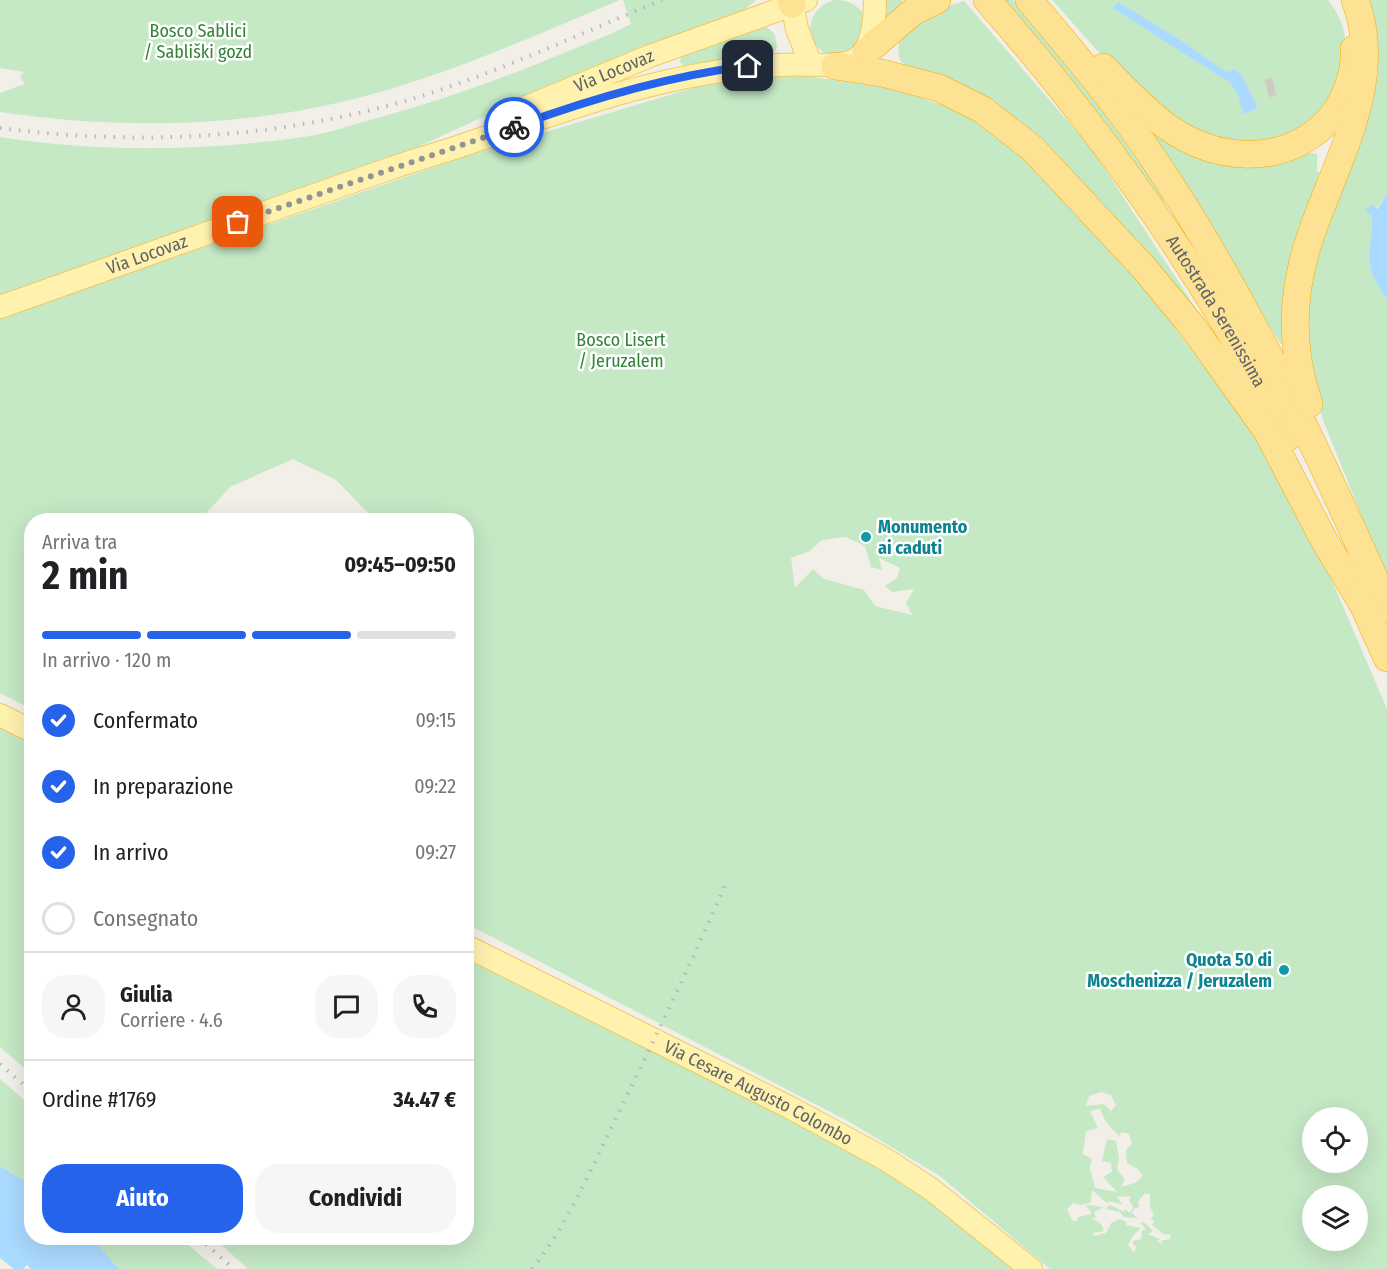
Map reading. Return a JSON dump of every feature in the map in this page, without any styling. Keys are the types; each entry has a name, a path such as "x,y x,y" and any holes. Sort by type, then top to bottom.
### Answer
{"highway":[{"path":"866,52 914,11 937,0"},
{"name":"Autostrada Serenissima","path":"987,0 1034,54 1123,166 1216,307 1376,608"},
{"path":"1030,0 1075,38 1133,97 1166,125 1209,148 1249,155 1281,151 1294,146 1313,135 1331,118 1339,106 1349,83 1354,55 1348,19 1338,0"},
{"name":"Autostrada Serenissima","path":"1030,0 1091,73 1154,160 1196,225 1263,341 1345,510 1376,608 1387,658"},
{"path":"1345,510 1296,360 1295,305 1307,245 1351,142 1368,82 1367,29 1355,0"},
{"path":"823,66 882,72 939,88 983,110 1033,149 1144,268 1192,326 1267,431 1324,540 1376,608"}],"main road":[{"path":"866,52 874,27 875,0"},
{"path":"796,1 796,29 823,66"},
{"name":"Via Locovaz","path":"395,166 640,60 796,1"},
{"name":"Via Locovaz","path":"0,307 395,166 611,95 696,73 748,66 823,66 849,63 866,52"},
{"path":"0,715 24,727"},
{"name":"Via Cesare Augusto Colombo","path":"474,950 789,1107 866,1148 931,1189 1030,1269"}],"green space":[{"name":"Bosco Sablici / Sabliški gozd","path":"0,0 620,0 465,64 369,95 323,106 231,120 139,123 93,122 0,112 0,93 25,84 20,77 24,72 0,68"},
{"path":"623,0 756,0 744,10 509,105 387,161 0,299 0,137 76,146 152,148 266,142 320,134 461,92 615,32 631,24"},
{"path":"834,0 855,5 867,22 853,52 827,55 814,41 811,25 818,10"},
{"path":"883,0 902,0 904,6 891,20 884,18"},
{"path":"998,0 1013,0 1080,80 1162,194 1167,212"},
{"path":"1052,0 1328,0 1344,32 1346,47 1344,61 1333,90 1317,121 1259,145 1223,142 1194,131 1167,115 1141,94","holes":["1118,3 1182,41 1222,70 1227,72 1235,69 1242,76 1258,108 1244,113 1238,95 1230,83 1142,25"]},
{"path":"1363,0 1387,0 1387,194 1371,215 1374,230 1371,269 1387,299 1387,579 1325,425 1305,367 1306,282 1368,115 1378,75 1376,34"},
{"path":"964,1 1092,149 1219,344 1114,219 901,62 898,49 907,29 928,14"},
{"path":"767,27 775,35 777,47 769,57 686,68 680,62 681,56 756,28"},
{"name":"Bosco Lisert / Jeruzalem","path":"798,75 891,88 972,115 1042,170 1118,252 1256,436 1324,562 1387,709 1387,1269 1050,1269 940,1176 848,1121 474,928 474,513 368,513 336,480 293,459 230,487 206,513 24,513 24,705 0,693 0,318 469,155 703,85","holes":["846,537 865,546 871,567 882,570 879,558 900,568 897,578 885,586 892,592 914,589 906,603 912,615 875,606 864,590 824,579 813,569 795,588 791,558 810,551 822,540","1101,1092 1111,1095 1116,1105 1111,1111 1104,1104 1086,1106 1089,1096","1100,1109 1120,1136 1121,1132 1129,1134 1132,1144 1126,1150 1127,1163 1138,1169 1143,1176 1135,1183 1121,1187 1125,1180 1117,1169 1119,1158 1116,1141 1107,1139 1102,1161 1111,1163 1112,1172 1103,1177 1117,1192 1095,1188 1090,1168 1092,1159 1083,1154 1086,1131 1098,1128 1090,1111","1092,1190 1107,1203 1110,1201 1123,1205 1117,1197 1131,1196 1129,1200 1133,1207 1130,1213 1125,1209 1124,1212 1110,1205 1106,1209 1120,1212 1124,1217 1138,1218 1132,1213 1139,1207 1138,1202 1145,1193 1150,1194 1150,1206 1154,1216 1151,1218 1154,1222 1152,1225 1163,1234 1171,1235 1170,1239 1161,1241 1162,1245 1157,1240 1161,1240 1148,1234 1153,1231 1145,1223 1140,1222 1146,1229 1142,1231 1141,1239 1133,1241 1133,1245 1137,1246 1134,1253 1128,1245 1134,1234 1141,1228 1126,1225 1126,1222 1120,1219 1111,1223 1106,1233 1093,1236 1093,1233 1104,1231 1101,1224 1092,1218 1096,1218 1094,1212 1104,1207 1086,1205 1092,1214 1078,1217 1076,1222 1072,1220 1067,1209 1073,1203 1082,1205 1091,1202"]},
{"path":"1140,115 1160,131 1317,154 1317,171 1327,179 1285,343 1281,344 1278,340"},
{"path":"0,726 24,738 24,1068 0,1047"},
{"path":"474,961 809,1128 895,1174 1015,1269 248,1269 222,1245 474,1245"},
{"path":"0,1079 24,1100 24,1181 0,1166"},
{"path":"98,1245 188,1245 217,1269 119,1269"}],"water":[{"path":"1118,2 1182,41 1223,70 1227,72 1235,69 1242,76 1258,108 1244,114 1238,95 1230,83 1113,8"},
{"path":"1387,194 1387,299 1371,269 1372,221 1371,215 1365,211 1371,205 1377,209"},
{"path":"0,1166 24,1181 24,1245 98,1245 119,1269 31,1269 27,1265 23,1269 14,1269 0,1258"}],"building":[{"path":"1272,78 1276,95 1269,97 1265,80"}],"railway":[{"path":"0,128 51,134 153,137 204,136 305,124 355,114 438,91 503,67 662,0"},
{"path":"532,1269 557,1234 588,1176 726,883"},
{"path":"0,1064 24,1085"},
{"path":"207,1245 234,1269"}],"way so far":[{"path":"238,222 395,166 514,127"}],"place":[{"name":"Monumento ai caduti","path":"866,537"},
{"name":"Quota 50 di Moschenizza / Jeruzalem","path":"1284,970"}],"route":[{"path":"514,127 611,95 696,73 748,66"}]}
